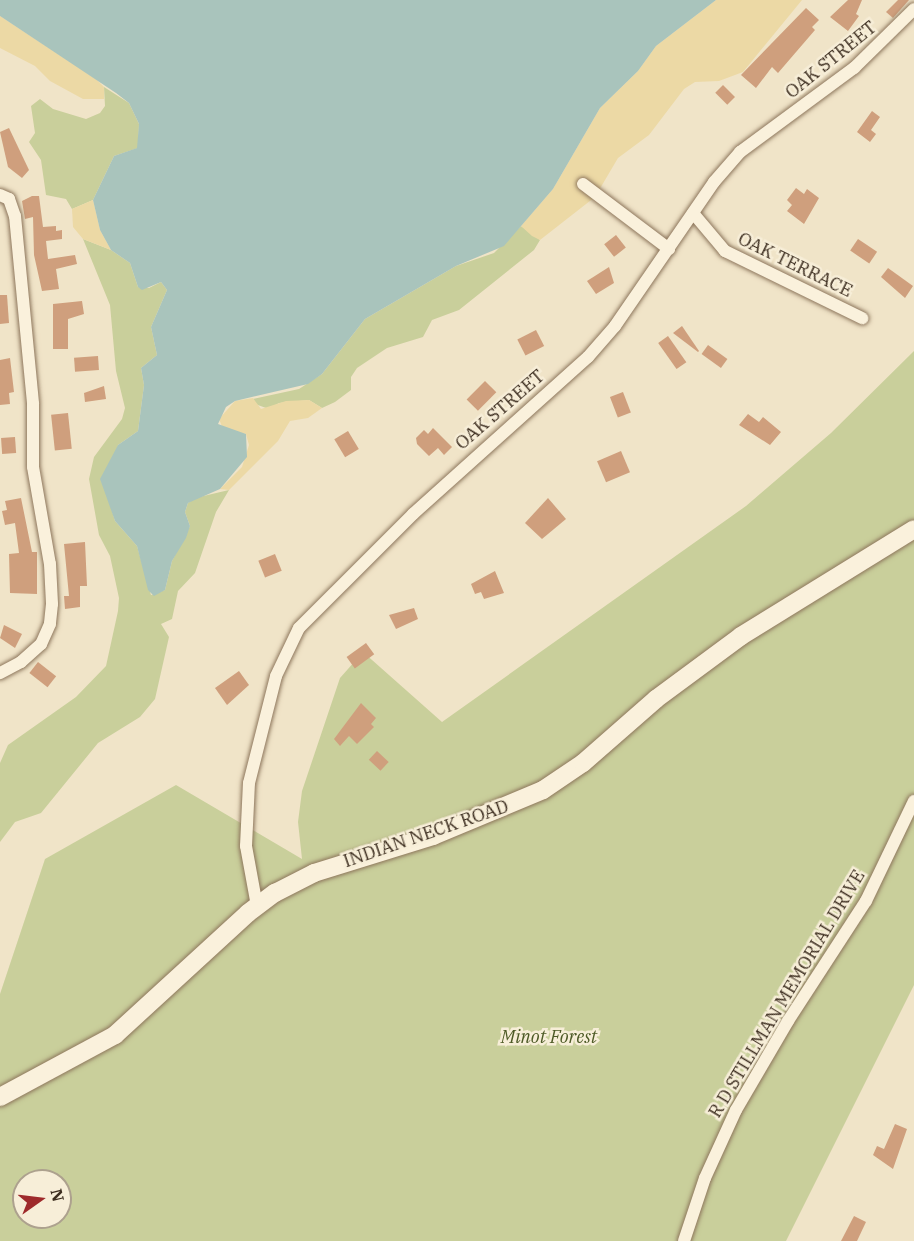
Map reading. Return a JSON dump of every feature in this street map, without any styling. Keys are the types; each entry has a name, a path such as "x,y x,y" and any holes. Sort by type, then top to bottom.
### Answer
{"street":[{"name":"OAK STREET","path":"257,906 247,856 249,783 276,676 294,636 335,587 588,357 669,249 693,213 741,152 854,68 914,9"},
{"path":"582,184 669,249"},
{"path":"0,195 9,199 15,216 33,404 33,467 50,564 52,604 50,624 41,644 21,662 0,673"},
{"name":"OAK TERRACE","path":"693,213 730,254 862,318"},
{"name":"INDIAN NECK ROAD","path":"0,1097 115,1035 257,906 314,873 433,836 543,790 583,764 656,699 741,636 914,529"},
{"name":"R D STILLMAN MEMORIAL DRIVE","path":"684,1241 702,1187 736,1110 788,1021 866,901 914,801"}],"green space":[{"path":"104,87 129,103 139,124 138,148 114,156 93,200 72,209 66,199 46,195 41,160 29,142 35,133 31,106 40,99 53,109 86,119 100,113 105,106"},
{"path":"521,226 540,240 534,250 459,310 432,320 423,337 387,348 357,368 351,377 351,390 335,402 322,408 309,400 279,403 269,409 255,404 253,399 299,389 322,374 365,319 456,266 494,253"},
{"path":"83,239 111,250 130,263 138,287 149,288 161,282 167,290 151,327 157,355 141,368 144,385 138,431 118,445 110,504 115,521 137,546 151,595 165,590 172,561 190,526 185,512 188,503 195,498 229,490 216,512 195,573 178,591 172,619 161,624 169,637 155,699 140,717 98,743 41,813 15,822 0,842 0,763 8,745 76,697 106,666 118,611 119,598 110,556 99,535 89,479 94,457 122,419 125,408 116,371 110,305"},
{"name":"Minot Forest","path":"914,351 914,985 786,1241 0,1241 0,994 45,859 176,785 302,859 298,822 302,791 340,678 363,652 442,722 746,506 831,433"}],"sand":[{"path":"716,0 802,0 743,72 719,81 695,82 684,89 649,135 618,158 595,197 540,240 532,236 521,226 553,189 600,108 638,71 656,46"},
{"path":"0,16 96,79 104,87 104,99 83,99 50,81 35,66 0,48"},
{"path":"93,200 100,230 111,250 83,239 73,227 72,209"},
{"path":"253,398 261,409 286,401 309,400 322,408 308,418 290,421 278,441 229,490 220,489 242,467 249,445 246,434 223,429 219,419 235,401"}],"water":[{"path":"0,0 716,0 656,46 638,71 600,108 553,189 504,246 456,266 365,319 322,374 308,384 235,401 226,407 218,424 246,434 247,457 220,489 188,503 185,512 190,526 186,538 172,561 165,590 154,596 148,590 137,546 115,521 100,479 118,445 138,431 144,385 141,368 157,355 151,327 167,290 161,282 142,290 138,287 130,263 111,250 100,230 93,200 114,156 137,148 139,124 129,103 0,16"}],"building":[{"path":"848,0 862,0 856,14 859,16 848,31 830,17"},
{"path":"898,0 909,0 893,18 886,12"},
{"path":"806,8 819,20 812,27 815,30 778,73 772,67 756,88 741,75"},
{"path":"723,85 735,97 727,105 715,93"},
{"path":"872,111 880,117 871,130 876,134 870,142 857,132"},
{"path":"9,128 29,170 22,178 8,167 0,132"},
{"path":"796,188 804,194 807,189 819,198 804,224 787,211 792,205 787,200"},
{"path":"32,196 39,196 43,227 56,226 56,231 62,230 62,239 46,241 48,259 75,255 77,264 56,269 59,289 42,291 34,255 33,217 25,219 22,201"},
{"path":"616,235 626,248 614,257 604,244"},
{"path":"858,239 877,252 869,263 850,251"},
{"path":"609,267 614,283 596,294 587,281"},
{"path":"888,268 913,286 905,298 881,277"},
{"path":"0,295 7,295 9,323 0,324"},
{"path":"82,301 84,314 68,319 68,349 53,349 53,304"},
{"path":"682,326 699,351 698,352 673,333"},
{"path":"536,330 544,346 525,356 517,340"},
{"path":"668,336 686,362 677,369 658,343"},
{"path":"708,345 727,359 721,368 702,354"},
{"path":"98,356 99,370 75,372 74,358"},
{"path":"10,358 14,392 9,393 10,404 0,405 0,360"},
{"path":"485,381 496,392 478,411 467,399"},
{"path":"104,386 106,399 85,402 84,393"},
{"path":"623,392 631,413 618,418 610,397"},
{"path":"68,413 72,449 55,451 51,415"},
{"path":"748,414 759,422 763,417 781,432 770,445 739,425"},
{"path":"433,428 452,447 444,455 438,448 429,456 417,444 416,438 424,430 428,434"},
{"path":"348,431 359,449 345,457 334,439"},
{"path":"15,437 16,453 2,454 1,438"},
{"path":"621,451 630,472 606,482 597,461"},
{"path":"21,498 32,552 37,552 37,594 10,593 9,554 19,553 15,523 5,525 2,511 7,510 5,501"},
{"path":"548,498 566,519 542,539 525,523"},
{"path":"85,542 87,586 80,586 80,607 65,609 64,596 69,596 64,544"},
{"path":"275,554 282,571 265,577 258,561"},
{"path":"495,571 504,593 484,599 481,592 475,594 471,584"},
{"path":"414,608 418,619 396,629 389,615"},
{"path":"4,625 22,634 15,648 0,638"},
{"path":"366,643 374,654 355,668 347,657"},
{"path":"38,662 56,676 48,687 29,673"},
{"path":"239,671 249,685 227,705 215,688"},
{"path":"361,703 376,718 371,724 374,727 357,744 349,736 340,746 334,739"},
{"path":"377,751 389,762 381,771 369,760"},
{"path":"895,1124 907,1129 893,1169 873,1155 877,1146 884,1149"},
{"path":"854,1216 866,1222 857,1241 841,1241"}]}
